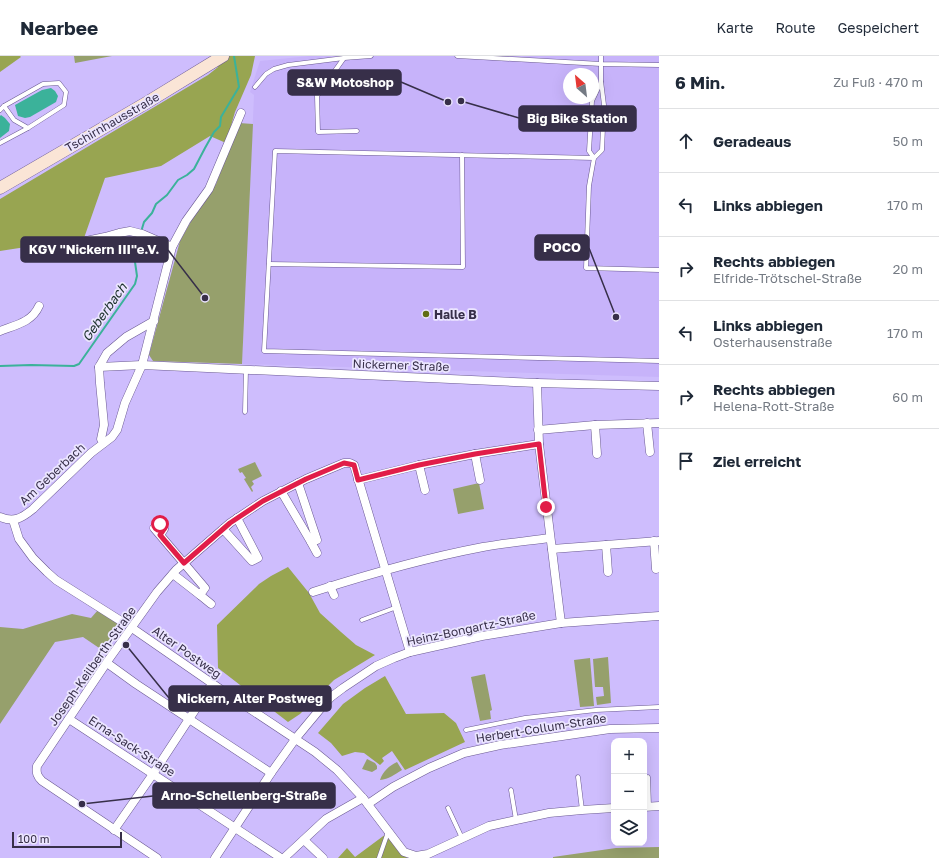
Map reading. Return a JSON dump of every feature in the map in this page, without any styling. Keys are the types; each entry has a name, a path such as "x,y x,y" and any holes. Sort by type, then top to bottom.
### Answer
{"main road":[{"name":"Tschirnhausstraße","path":"0,188 146,103 223,56"}],"street":[{"name":"Am Geberbach","path":"13,520 23,517 33,509 66,476 117,430 125,403 142,366 172,247 186,221 209,189 241,113"},
{"path":"86,241 119,233 130,232 139,233 172,247"},
{"path":"0,331 22,323 32,317 40,306"},
{"path":"99,367 107,353 126,337 154,321"},
{"path":"99,367 142,366"},
{"name":"Nickerner Straße","path":"142,366 537,383 659,386"},
{"name":"Am Geberbach","path":"99,367 104,426 101,439 104,443"},
{"path":"537,383 539,444 561,623"},
{"path":"538,430 595,425 659,422"},
{"path":"647,423 650,452"},
{"path":"595,425 598,454"},
{"path":"410,652 358,480 419,465 539,444"},
{"path":"475,454 480,480"},
{"name":"Joseph-Keilberth-Straße","path":"114,830 42,781 37,775 36,771 107,663 157,592 173,574 237,518 281,491 344,463 354,465 358,480"},
{"path":"419,465 425,490"},
{"path":"298,483 317,540 311,542"},
{"path":"281,491 317,553"},
{"path":"0,517 13,520 19,540 33,558 56,580 121,621"},
{"path":"223,529 252,561 258,558 237,518"},
{"path":"160,535 205,588 200,595"},
{"path":"313,592 419,560 484,547 550,538"},
{"path":"552,549 657,541 656,569"},
{"path":"606,545 608,572"},
{"path":"173,574 211,604"},
{"path":"330,586 334,595"},
{"name":"Heinz-Bongartz-Straße","path":"215,858 271,773 296,738 321,708 331,697 376,666 410,652 482,636 561,623 659,616"},
{"name":"Alter Postweg","path":"132,628 212,684 296,738 315,752 336,770 366,801 404,852 416,856 428,854 489,826 516,820 549,814 611,808"},
{"path":"107,663 271,773"},
{"path":"157,858 114,830 212,684"},
{"name":"Erna-Sack-Straße","path":"69,719 283,858"},
{"name":"Herbert-Collum-Straße","path":"283,858 326,819 366,801 429,768 464,753 500,745 610,729 659,728"},
{"path":"647,806 659,806"},
{"path":"304,840 323,858"}],"lane":[{"path":"255,87 266,74 274,69 288,65 371,56"},
{"path":"457,56 601,64 659,65"},
{"path":"601,56 601,81 604,105 602,150 594,158 589,186 586,268 659,270"},
{"path":"344,58 317,96 318,132 357,131"},
{"path":"594,158 590,151 592,101 601,81"},
{"path":"0,110 4,106 42,84 59,83 66,92 64,105 28,128 0,143"},
{"path":"4,106 14,120 28,128"},
{"path":"594,158 275,151 264,351 659,361"},
{"path":"269,264 463,267 462,155"},
{"path":"244,412 246,370"},
{"path":"362,620 397,607"},
{"path":"466,730 526,718 596,710 659,707"},
{"path":"578,777 582,810"},
{"path":"647,792 648,777"},
{"path":"511,790 516,820"},
{"path":"448,808 462,838"},
{"path":"379,858 387,835 387,830"}],"shaded area":[{"path":"0,56 20,56 21,57 0,72"},
{"path":"74,56 112,56 75,63"},
{"path":"216,56 255,56 251,75 235,112 226,143 210,136 161,166 105,178 84,238 0,251 0,199 208,75 218,67"},
{"path":"309,56 659,56 659,377 242,364 254,95 250,92 260,61"},
{"path":"51,88 58,96 56,102 30,117 25,118 18,116 15,105 42,90"},
{"path":"1,115 10,124 9,131 0,138 0,116"},
{"path":"239,123 253,124 242,364 153,361 149,355 180,241 194,216 216,184"},
{"path":"255,462 262,476 252,481 254,484 251,487 252,492 244,479 246,478 238,469"},
{"path":"479,483 484,509 458,514 453,489"},
{"path":"288,567 309,593 320,613 356,645 375,655 334,680 300,714 288,722 218,668 217,625 259,584"},
{"path":"98,610 122,626 105,652 83,637 55,642 0,724 0,627 23,629 72,614 91,618"},
{"path":"608,657 611,703 597,705 596,697 604,696 603,687 595,687 593,659"},
{"path":"590,658 594,706 580,707 574,660"},
{"path":"485,674 492,710 490,711 491,719 480,721 471,677"},
{"path":"385,676 406,714 444,713 456,723 465,742 405,770 392,751 382,758 384,761 380,765 364,753 355,752 342,756 331,743 318,733 343,704"},
{"path":"367,759 375,763 377,769 372,772 362,769"},
{"path":"397,762 402,770 389,778 380,780 387,769"},
{"path":"386,834 402,855 408,858 338,858 347,848 355,857"},
{"path":"659,847 659,858 553,858 616,848"}],"waterway":[{"name":"Geberbach","path":"141,232 144,222 152,213 156,204 167,195 178,180 194,169 214,132 220,126 221,117 239,87 234,56"},
{"name":"Geberbach","path":"0,366 74,366 79,364 135,284 137,276 134,255 139,236"}],"place":[{"name":"Big Bike Station","path":"461,101"},
{"name":"S&W Motoshop","path":"448,102"},
{"name":"KGV \"Nickern III\"e.V.","path":"205,298"},
{"name":"Halle B","path":"426,314"},
{"name":"POCO","path":"616,317"},
{"name":"Nickern, Alter Postweg","path":"126,645"},
{"name":"Arno-Schellenberg-Straße","path":"82,804"}],"route":[{"path":"160,524 164,529 160,535 184,563 230,523 263,501 306,479 344,463 354,465 358,480 419,465 539,444 546,507"}]}
